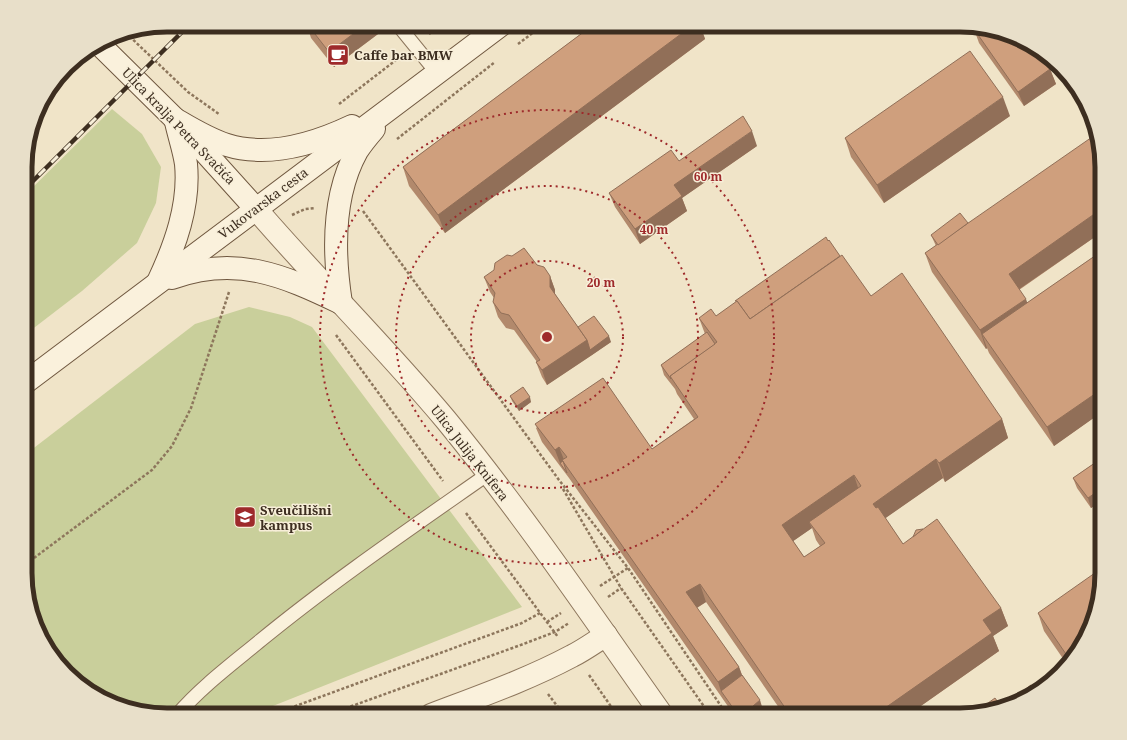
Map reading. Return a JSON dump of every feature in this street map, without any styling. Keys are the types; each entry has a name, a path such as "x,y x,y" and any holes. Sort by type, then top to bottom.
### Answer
{"main road":[{"name":"Vukovarska cesta","path":"32,378 492,32"},
{"name":"Ulica kralja Petra Svačića","path":"103,48 175,119 256,209"},
{"path":"175,119 206,137 228,146 255,150 284,149 314,142 389,109"},
{"path":"341,303 337,279 336,222 338,205 350,165 358,149 389,109"},
{"path":"158,283 174,244 185,196 186,164 175,119"},
{"name":"Ulica Julija Knifera","path":"256,209 446,420 488,474 589,611 657,708"},
{"path":"158,283 187,272 211,268 244,268 299,283 341,303"},
{"path":"449,708 496,690 573,656 606,635"}],"lane":[{"path":"404,32 437,73"},
{"path":"183,708 224,670 300,608 488,474"}],"path":[{"path":"338,105 433,32"},
{"path":"518,45 534,32"},
{"path":"131,37 188,92 223,116"},
{"path":"391,143 499,59"},
{"path":"362,208 559,480 628,568 722,708"},
{"path":"32,560 152,470 172,446 191,408 232,285"},
{"path":"559,480 621,588 705,708"},
{"path":"346,708 554,632 589,611 621,588"},
{"path":"290,708 522,623 540,612"},
{"path":"589,675 612,708"},
{"path":"547,694 558,708"}],"green space":[{"path":"112,109 142,134 161,167 156,203 137,243 82,291 32,329 32,188"},
{"name":"Sveučilišni kampus","path":"249,307 290,317 312,327 522,607 268,708 150,707 115,698 85,680 60,655 50,640 42,625 35,599 32,573 32,449 195,324"}],"building":[{"path":"313,32 356,32 329,52"},
{"path":"584,32 684,32 438,215 403,167"},
{"path":"977,33 1003,39 1020,46 1047,64 1050,69 1018,92"},
{"path":"970,51 1003,97 877,185 845,138"},
{"path":"743,116 752,131 674,185 682,196 635,229 609,193 671,150 679,161"},
{"path":"1091,138 1095,158 1095,214 1009,274 1026,299 980,330 925,253"},
{"path":"960,213 968,223 938,245 931,235"},
{"path":"826,237 840,256 750,319 737,301 735,301"},
{"path":"524,248 537,265 544,267 550,276 550,287 587,340 542,370 536,362 540,360 509,315 501,313 493,302 495,293 484,277 494,270 495,263 507,255 512,256"},
{"path":"842,255 871,296 902,273 1002,419 939,463 936,459 873,504 876,508 878,507 903,544 937,519 1001,608 983,620 992,633 885,708 785,708 700,584 686,592 739,667 718,682 562,460 567,457 559,447 555,450 535,424 603,378 652,449 698,417 670,376 717,342 699,318 711,309 716,316 737,301 750,319","holes":["854,475 861,486 809,522 825,543 804,557 782,525"]},
{"path":"1095,256 1095,394 1047,427 982,334"},
{"path":"594,316 609,336 590,350 587,340 578,327"},
{"path":"707,332 715,344 670,376 671,379 661,365"},
{"path":"523,387 530,397 517,406 510,396"},
{"path":"563,461 567,473 560,463"},
{"path":"1095,463 1095,493 1088,498 1073,478"},
{"path":"923,529 913,537 916,530"},
{"path":"1095,573 1095,582 1088,616 1081,633 1067,655 1038,613"},
{"path":"742,675 760,700 753,706 754,708 733,708 721,691"},
{"path":"1031,685 1032,687 1016,696"},
{"path":"995,698 998,702 995,703 985,705"}],"railway":[{"path":"32,182 182,32"}],"place":[{"name":"Caffe bar BMW","path":"338,55"},
{"name":"Sveučilišni kampus","path":"245,517"}]}
